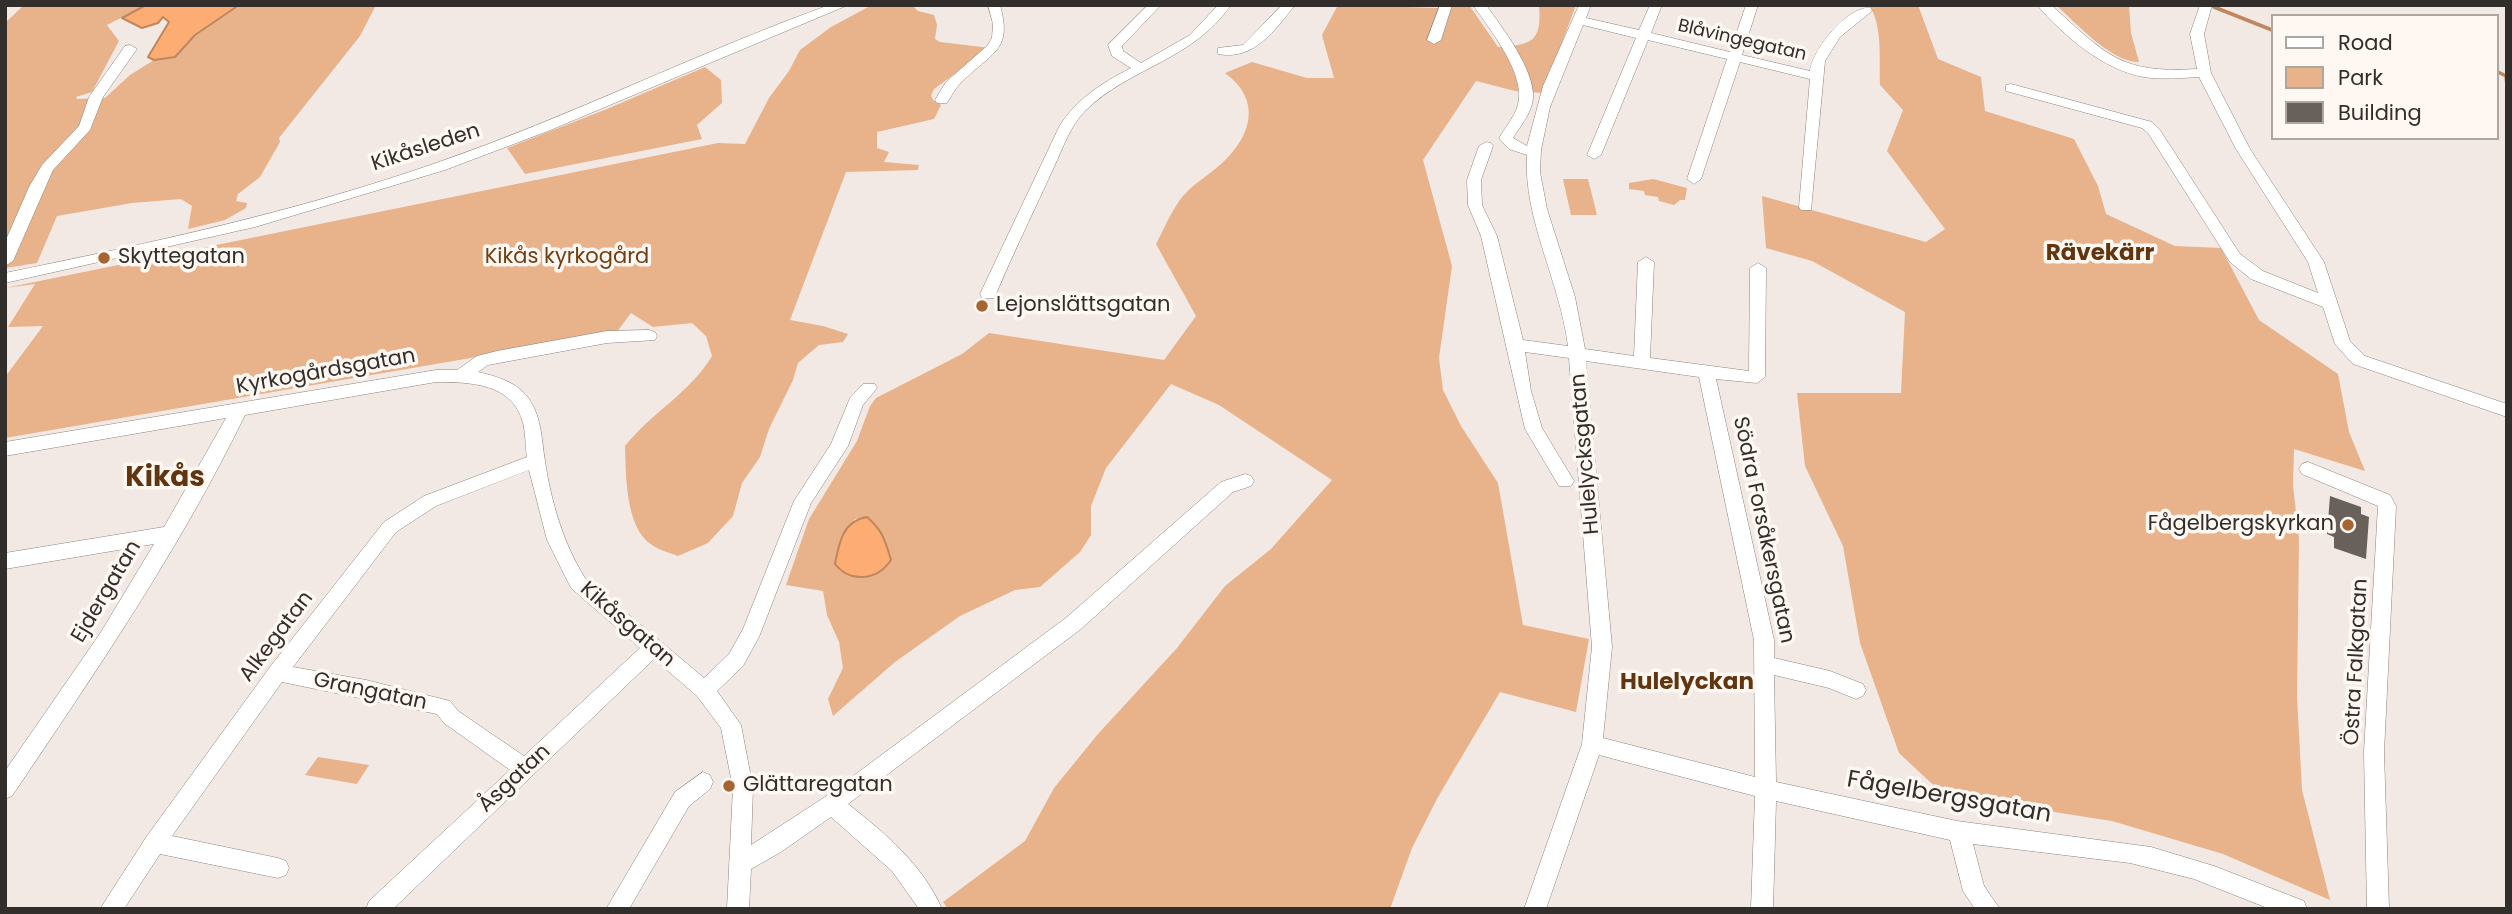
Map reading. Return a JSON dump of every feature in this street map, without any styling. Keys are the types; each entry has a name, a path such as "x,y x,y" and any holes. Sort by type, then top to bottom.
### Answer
{"street":[{"name":"Kikåsleden","path":"5,278 231,228 399,179 545,128 842,5"},
{"path":"942,100 948,85 990,52 1000,38 1002,28 994,5"},
{"path":"1142,69 1117,52 1115,45 1155,5"},
{"path":"988,294 1064,131 1080,108 1108,88 1195,37 1219,15 1225,5"},
{"path":"1223,51 1239,52 1248,48 1289,5"},
{"path":"1434,40 1446,5"},
{"path":"1479,5 1492,22 1525,85 1524,105 1506,138 1508,143 1517,148 1535,152"},
{"name":"Hulelycksgatan","path":"1535,909 1592,744 1602,648 1578,352 1561,273 1538,201 1533,173 1538,122 1545,99 1585,5"},
{"path":"1594,155 1656,5"},
{"path":"1694,179 1752,5"},
{"path":"2043,5 2108,59 2122,66 2145,73 2204,73"},
{"path":"2206,5 2197,34 2204,73 2243,149 2316,262 2343,344 2359,360 2507,411"},
{"path":"1806,206 1818,61 1835,34 1866,11"},
{"name":"Blåvingegatan","path":"1578,20 1815,76"},
{"path":"5,261 36,187 47,168 85,127 96,97 130,49"},
{"path":"2011,88 2147,125 2153,130 2235,258 2257,275 2330,304"},
{"path":"1486,146 1474,180 1475,205 1489,236 1534,429 1565,481"},
{"path":"1642,361 1646,262"},
{"path":"1516,345 1757,377 1758,268"},
{"name":"Kyrkogårdsgatan","path":"5,449 436,376 461,376 483,360 497,357 607,337 649,336"},
{"name":"Södra Forsåkersgatan","path":"1706,372 1753,580 1766,664 1762,909"},
{"name":"Kikåsgatan","path":"461,376 476,376 499,384 523,402 531,422 536,460 566,566 578,583 704,690 731,726 743,788 738,909"},
{"path":"704,690 736,660 752,631 803,501 839,446 856,402 869,388"},
{"name":"Ejdergatan","path":"5,789 107,638 220,448 238,411"},
{"name":"Alkegatan","path":"111,909 277,673 371,548 394,523 430,501 536,460"},
{"name":"Östra Falkgatan","path":"2308,469 2363,490 2384,500 2388,506 2374,752 2378,909"},
{"path":"742,862 773,845 832,804 1077,621 1227,487 1245,481"},
{"path":"5,561 168,534"},
{"name":"Åsgatan","path":"377,909 653,648"},
{"path":"1766,664 1830,680 1856,690"},
{"name":"Grangatan","path":"277,673 366,689 443,708 451,718 525,769"},
{"name":"Fågelbergsgatan","path":"1592,744 1765,788 1959,831 2133,853 2191,869 2296,909"},
{"path":"617,909 682,799 703,782"},
{"path":"832,804 887,848 921,891 931,909"},
{"path":"1959,831 1974,891 1989,909"},
{"path":"155,843 278,868"}],"green space":[{"path":"24,5 146,5 107,25 119,41 92,92 76,97 77,99 105,98 130,75 154,60 175,57 195,35 239,5 376,5 360,36 279,138 280,142 260,177 238,194 236,201 247,203 246,208 225,220 188,229 192,206 181,199 132,203 57,216 37,263 5,268 5,23"},
{"name":"Kikås kyrkogård","path":"872,5 912,5 918,11 934,15 937,25 935,39 940,42 990,48 934,89 931,96 941,105 934,119 877,132 877,148 889,152 884,162 919,165 918,170 846,172 790,320 848,334 843,342 819,345 798,363 793,380 769,429 760,457 742,483 733,516 708,543 678,556 655,547 643,537 632,514 629,500 625,446 703,369 712,356 706,336 692,323 653,327 631,313 616,333 5,438 5,377 43,326 8,327 35,284 5,288 718,143 745,144 769,98 789,71 800,50 831,27"},
{"path":"1338,5 1438,8 1469,5 1498,47 1519,45 1527,43 1536,34 1539,27 1539,5 1576,5 1543,93 1515,91 1476,81 1423,160 1452,266 1439,358 1443,390 1461,426 1498,483 1523,625 1589,639 1576,712 1500,692 1438,797 1412,848 1390,909 948,909 943,902 1025,841 1054,788 1098,734 1177,648 1225,586 1271,549 1332,480 1219,405 1171,384 1106,468 1091,506 1091,535 1080,552 1040,587 1015,590 960,616 895,662 833,716 828,699 843,668 839,642 827,615 823,591 786,585 809,519 857,441 870,406 876,398 962,354 989,333 1164,360 1196,316 1156,244 1183,196 1232,153 1246,130 1248,106 1244,95 1225,73 1252,62 1307,78 1334,78 1322,35","holes":["867,517 883,536 891,560 843,536 855,519"]},
{"path":"1869,5 1918,5 1938,59 1981,77 1985,111 2074,139 2098,186 2106,214 2175,246 2221,248 2259,320 2338,374 2349,432 2365,471 2294,449 2293,485 2299,539 2297,697 2302,790 2330,900 2223,854 2112,821 1944,795 1899,753 1860,643 1843,546 1805,466 1797,393 1901,393 1905,312 1812,261 1766,248 1762,196 1926,242 1945,229 1887,151 1903,110 1880,85 1878,33"},
{"path":"2056,5 2129,5 2131,33 2139,62 2129,61 2106,49"},
{"path":"705,67 721,80 722,103 697,125 702,139 525,174 507,148 607,109"},
{"path":"1563,179 1588,179 1597,215 1571,215"},
{"path":"1653,179 1687,188 1685,200 1674,205 1659,201 1658,197 1645,195 1644,191 1629,189 1629,183"},
{"path":"318,757 369,765 357,784 305,775"}],"shaded area":[{"path":"146,5 239,5 195,35 175,57 154,60 148,57 169,22 163,17 158,23 142,28 122,18"},
{"path":"867,517 883,536 891,560 871,576 856,577 835,564 847,528 859,519"}],"building":[{"name":"Fågelbergskyrkan","path":"2330,496 2361,507 2361,514 2369,517 2366,559 2334,548 2334,537 2327,534"}],"waterway":[{"path":"2214,7 2270,29"},
{"path":"2498,72 2506,76 2507,85"}],"place":[{"name":"Skyttegatan","path":"104,258"},
{"name":"Lejonslättsgatan","path":"982,306"},
{"name":"Fågelbergskyrkan","path":"2348,525"},
{"name":"Glättaregatan","path":"729,786"}],"district":[{"name":"Rävekärr","path":"2100,254"},
{"name":"Kikås","path":"165,479"},
{"name":"Hulelyckan","path":"1687,683"}]}
